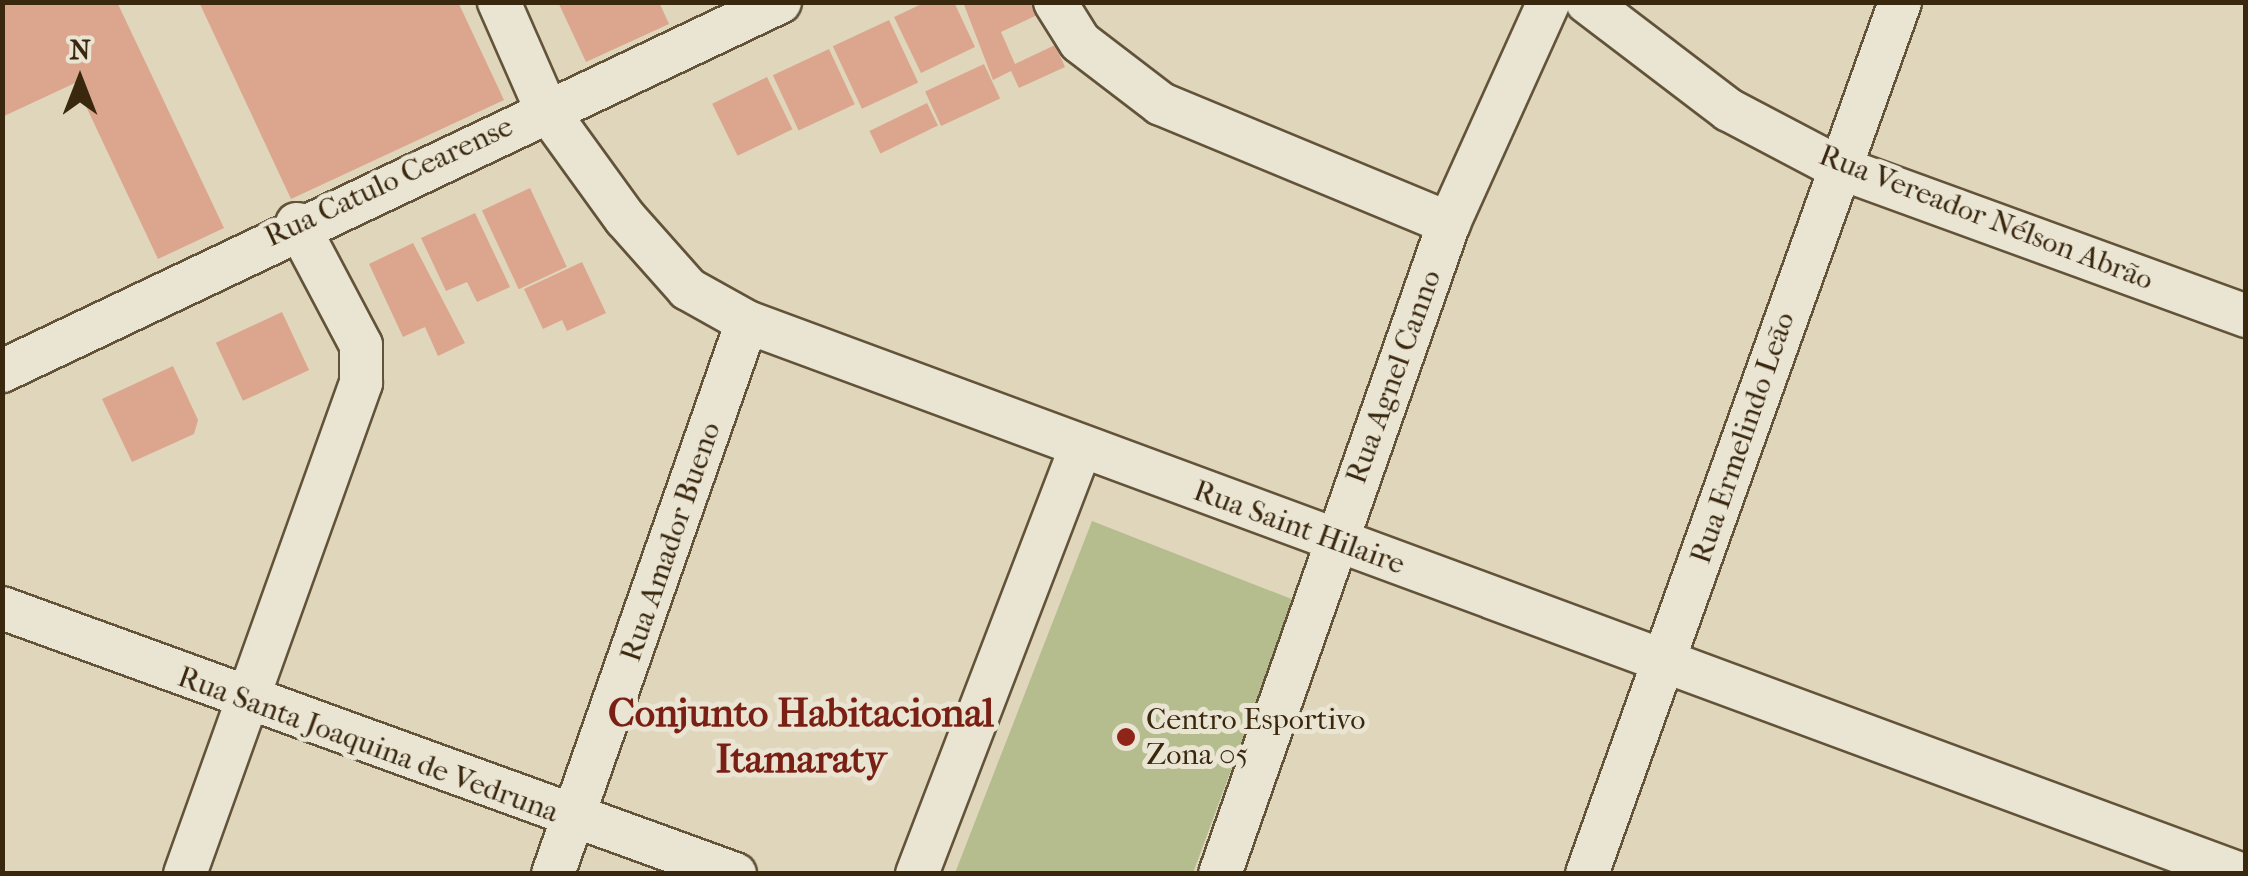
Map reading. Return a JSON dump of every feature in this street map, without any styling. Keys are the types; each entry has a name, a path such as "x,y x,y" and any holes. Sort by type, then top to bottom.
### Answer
{"street":[{"name":"Rua Saint Hilaire","path":"499,2 546,109 688,289 747,322 1079,450 1335,540 2240,874"},
{"name":"Rua Catulo Cearense","path":"2,371 296,224 780,2"},
{"path":"1055,2 1080,42 1161,104 1449,223"},
{"name":"Rua Agnel Canno","path":"1220,874 1449,223 1549,2"},
{"name":"Rua Vereador Nélson Abrão","path":"1587,2 1729,110 1837,167 2246,316"},
{"name":"Rua Ermelindo Leão","path":"1587,874 1837,167 1900,2"},
{"path":"185,874 249,703 363,363 296,224"},
{"name":"Rua Amador Bueno","path":"553,874 747,322"},
{"path":"917,874 1079,450"},
{"name":"Rua Santa Joaquina de Vedruna","path":"2,608 249,703 736,874"}],"green space":[{"name":"Centro Esportivo Zona 05","path":"1092,521 1294,600 1193,873 955,873"}],"building":[{"path":"2,2 117,2 224,228 158,259 75,83 2,117"},
{"path":"199,2 458,2 504,100 291,199"},
{"path":"558,2 659,2 669,24 586,62"},
{"path":"926,2 954,2 975,47 921,73 894,17"},
{"path":"963,2 1032,2 1037,15 1001,32 1015,64 1055,45 1065,67 1019,88 1011,71 993,80"},
{"path":"889,20 918,83 862,109 833,46"},
{"path":"829,49 855,104 799,130 773,75"},
{"path":"984,64 1000,98 941,126 925,91"},
{"path":"767,77 792,129 738,156 712,104"},
{"path":"927,103 938,125 880,154 869,131"},
{"path":"530,188 567,267 519,289 482,210"},
{"path":"475,213 510,287 477,302 467,282 446,291 421,238"},
{"path":"413,243 465,343 438,356 425,327 403,337 369,264"},
{"path":"582,262 606,313 567,331 562,320 543,329 524,289"},
{"path":"282,312 309,370 243,401 216,343"},
{"path":"173,366 198,420 194,434 132,462 102,399"}],"place":[{"name":"Centro Esportivo Zona 05","path":"1126,737"}],"district":[{"name":"Conjunto Habitacional Itamaraty","path":"801,736"}]}
